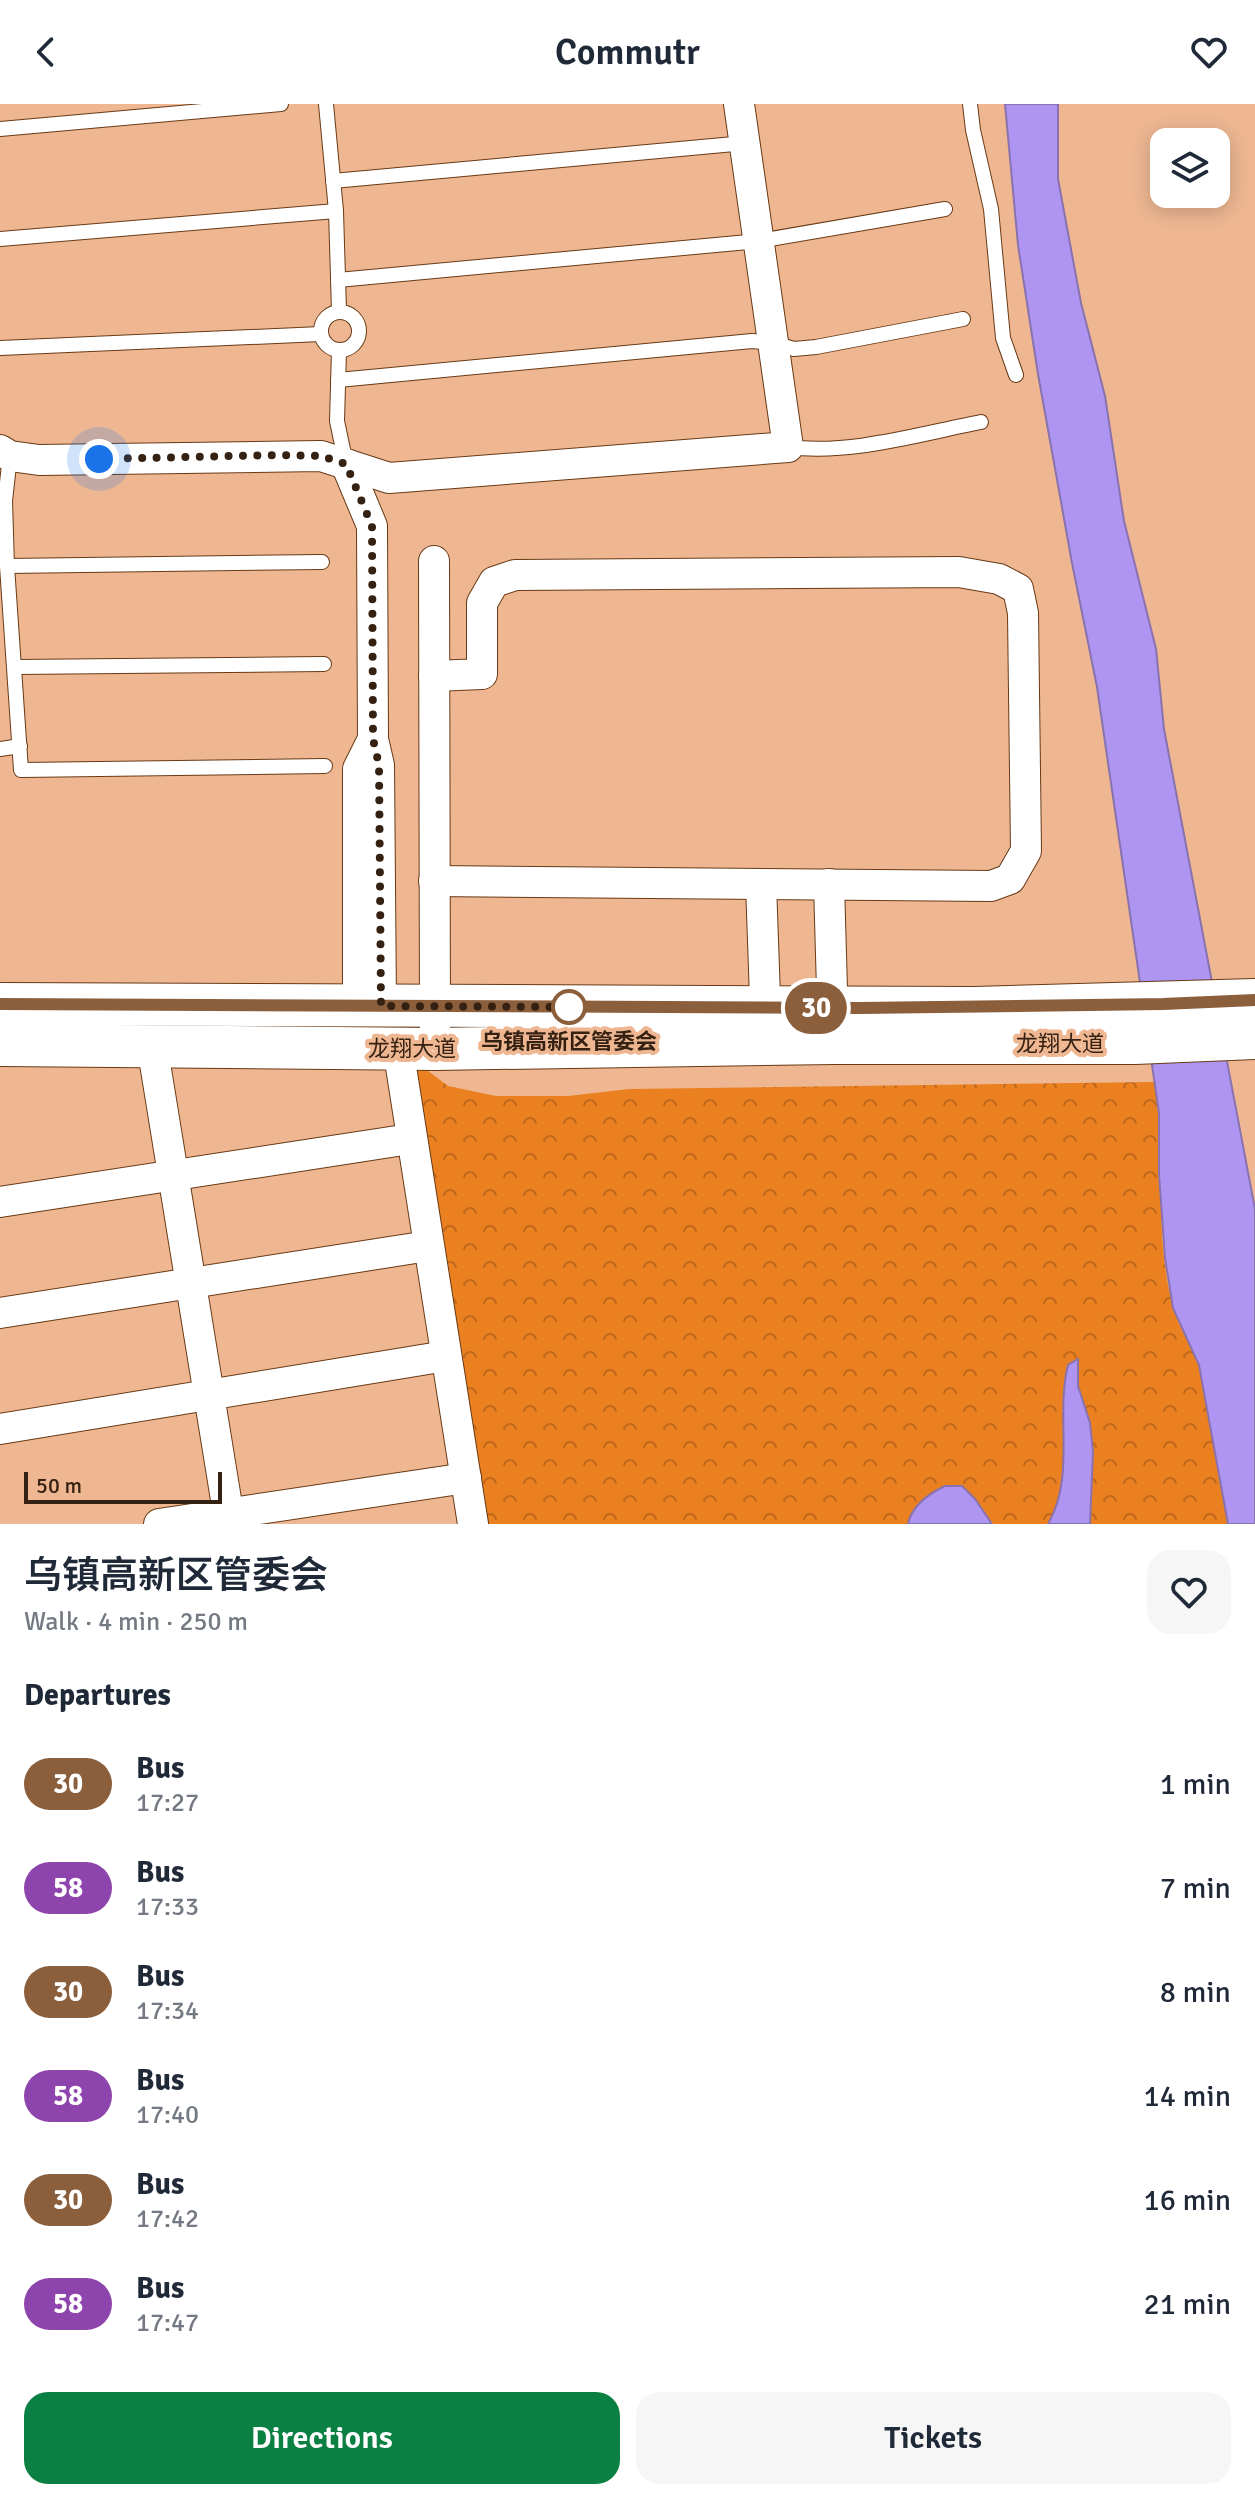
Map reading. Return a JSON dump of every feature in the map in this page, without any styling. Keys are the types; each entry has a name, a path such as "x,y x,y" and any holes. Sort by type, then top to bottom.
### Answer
{"main road":[{"name":"龙翔大道","path":"1131,1024 1255,1000"},
{"name":"龙翔大道","path":"0,1004 435,1007 766,1026 1131,1024 1255,1038"},
{"name":"龙翔大道","path":"0,1045 416,1048 766,1026"}],"street":[{"path":"5,453 39,460 321,456 389,478 788,447 739,104"},
{"path":"346,464 372,526 373,739 379,765 369,1006"},
{"path":"434,561 435,1007 416,1048 410,1139 473,1524"},
{"path":"434,676 482,674 482,603 494,582 515,575 959,572 999,579 1018,589 1023,613 1026,851 1010,879 991,886 434,881"},
{"path":"761,884 766,1026"},
{"path":"829,884 833,1026"},
{"path":"152,1045 229,1519"},
{"path":"0,1202 410,1139"},
{"path":"0,1313 428,1246"},
{"path":"0,1429 446,1356"},
{"path":"159,1524 229,1519 466,1478"}],"lane":[{"path":"0,129 281,104"},
{"path":"326,104 336,211 339,311"},
{"path":"970,104 991,209 1003,338 1016,375"},
{"path":"333,181 745,143"},
{"path":"338,280 759,241 945,209"},
{"path":"0,239 336,211"},
{"path":"339,311 355,319 359,331 355,342 339,350 327,345 321,334 323,321 339,311"},
{"path":"338,380 752,341 794,349 816,347 963,319"},
{"path":"0,348 321,334"},
{"path":"339,350 337,421 346,464"},
{"path":"788,447 812,450 863,444 981,422"},
{"path":"5,453 3,545 7,566 7,645 15,667 21,770 325,766"},
{"path":"7,566 322,562"},
{"path":"15,667 324,664"},
{"path":"0,749 20,746"}],"green space":[{"path":"398,1048 448,1086 496,1096 568,1096 629,1089 1154,1082 1167,1279 1175,1315 1197,1360 1204,1387 1228,1524 473,1524"}],"shaded area":[{"path":"1005,104 1058,104 1058,179 1081,303 1105,396 1124,521 1156,649 1164,729 1255,1209 1255,1524 1228,1524 1199,1365 1173,1308 1165,1258 1159,1174 1159,1113 1097,687 1038,374 1018,245"},
{"path":"1078,1359 1078,1386 1090,1423 1093,1452 1090,1524 1048,1524 1061,1486 1063,1405 1068,1365"},
{"path":"945,1486 962,1486 992,1524 908,1524 913,1511 922,1501"}],"bus line":[{"name":"30","path":"0,1004 974,1008 1255,1000"}],"place":[{"name":"乌镇高新区管委会","path":"569,1007"}],"route":[{"path":"99,459 279,455 321,456 346,464 372,526 373,739 379,765 381,1006 569,1007"}]}
